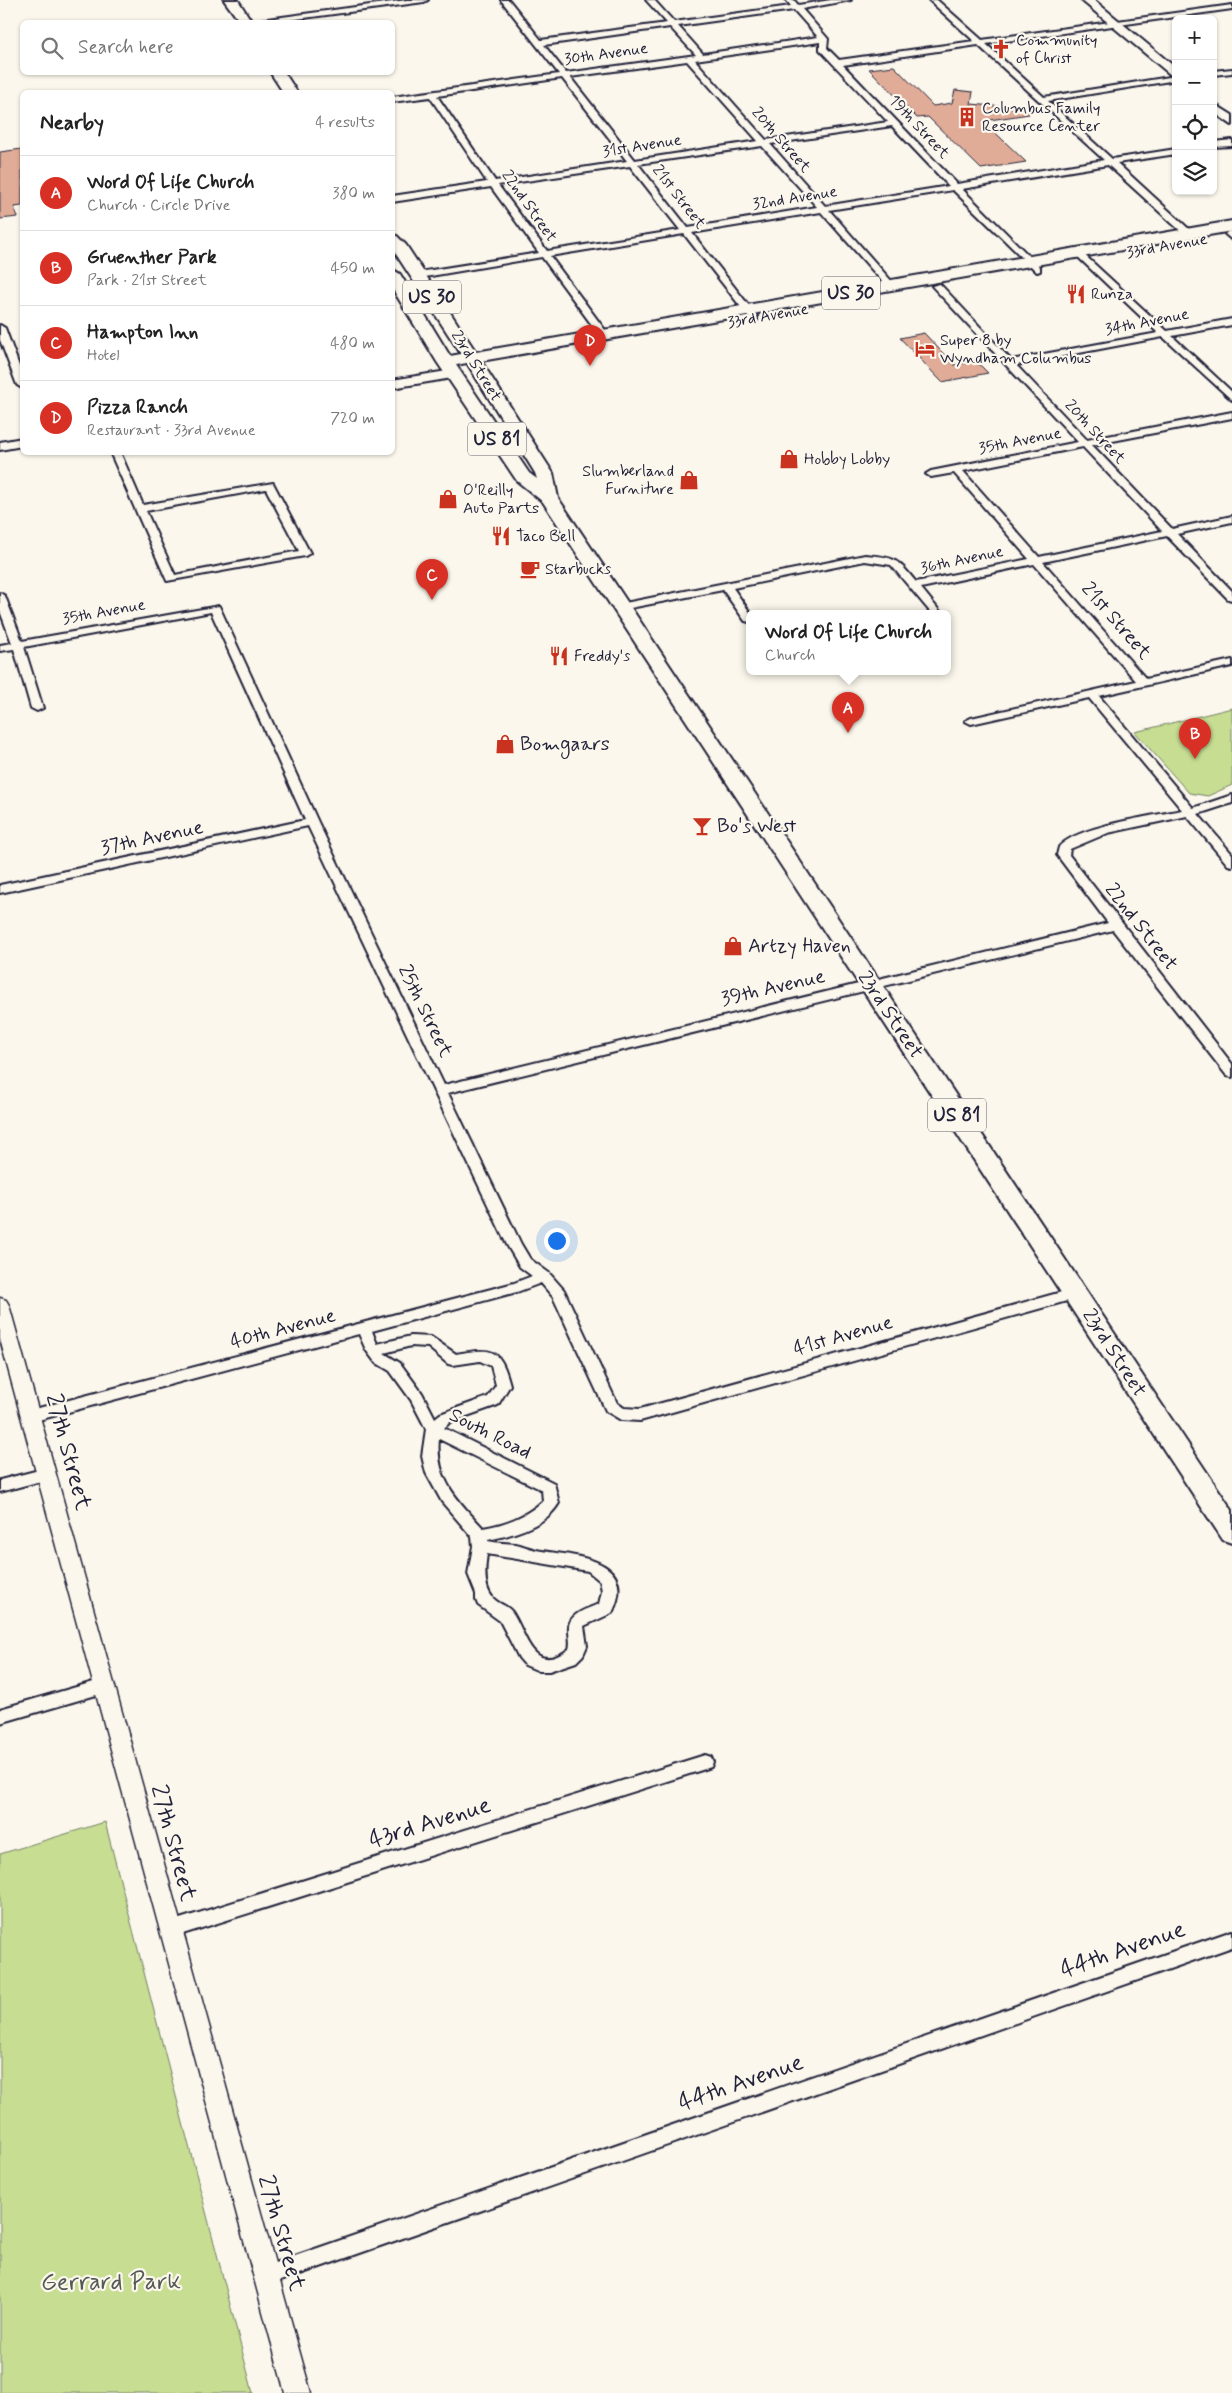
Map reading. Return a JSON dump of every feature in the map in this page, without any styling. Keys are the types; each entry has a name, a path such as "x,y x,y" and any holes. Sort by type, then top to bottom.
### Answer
{"highway":[{"path":"231,0 245,20"},
{"path":"280,75 289,90"},
{"name":"33rd Avenue","path":"1083,256 1188,233 1231,233"},
{"name":"33rd Avenue","path":"449,368 603,334 751,315 891,286 1231,233"},
{"name":"23rd Street","path":"395,242 402,248 544,473 549,498"},
{"name":"33rd Avenue","path":"474,363 751,315 937,286 1033,265"},
{"name":"23rd Street","path":"395,279 449,368 523,477 549,498 1232,1532"}],"main road":[{"path":"1087,0 1172,73"},
{"path":"1217,109 1232,121"},
{"name":"33rd Avenue","path":"395,371 449,368"},
{"name":"33rd Avenue","path":"395,383 449,368"},
{"path":"0,446 20,442"}],"street":[{"path":"272,20 371,3 424,0"},
{"name":"21st Street","path":"505,0 751,315"},
{"path":"650,0 701,56"},
{"name":"19th Street","path":"790,0 824,39 823,48 896,122 954,186 1033,265"},
{"path":"539,43 847,0"},
{"path":"933,0 1040,100 1188,233"},
{"path":"837,63 1232,7"},
{"name":"30th Avenue","path":"395,100 824,39"},
{"name":"20th Street","path":"689,58 710,79 762,142 891,286"},
{"path":"1217,73 1232,71"},
{"path":"1040,100 1172,77"},
{"name":"22nd Street","path":"432,94 493,184 603,334"},
{"name":"31st Avenue","path":"395,199 896,122"},
{"path":"1217,145 1232,143"},
{"name":"32nd Avenue","path":"419,275 1172,152"},
{"path":"1083,256 1232,397"},
{"name":"20th Street","path":"937,286 1232,597"},
{"name":"34th Avenue","path":"1009,363 1232,322"},
{"path":"0,328 20,380"},
{"name":"35th Avenue","path":"931,474 1232,415"},
{"path":"116,455 140,509 171,579 304,553 269,485 140,509"},
{"name":"21st Street","path":"957,470 1144,682 1091,694"},
{"name":"36th Avenue","path":"620,607 865,558 882,559 895,564 914,586 1232,519"},
{"path":"726,586 746,615"},
{"path":"914,586 934,610"},
{"path":"0,596 18,644 37,708"},
{"name":"35th Avenue","path":"0,648 215,608"},
{"name":"25th Street","path":"215,608 312,822 514,1245 525,1263 544,1276 560,1294 611,1407 621,1414"},
{"path":"1144,682 1232,663"},
{"path":"970,721 1091,694 1232,862"},
{"path":"1190,812 1232,799"},
{"name":"22nd Street","path":"1190,812 1090,835 1065,847 1064,855 1116,925 1232,1073"},
{"name":"37th Avenue","path":"0,889 312,822"},
{"name":"39th Avenue","path":"440,1090 1116,925"},
{"name":"40th Avenue","path":"31,1416 517,1287 544,1276"},
{"name":"41st Avenue","path":"621,1414 640,1415 648,1413 1076,1294"},
{"name":"27th Street","path":"0,1305 298,2393"},
{"path":"364,1328 374,1350 380,1358 395,1367 409,1383 432,1429 430,1456 434,1473 446,1498 480,1541 497,1550 511,1550 540,1557 596,1566 605,1573 610,1582 610,1597 606,1608 581,1619 576,1624 581,1644 578,1650 564,1660 542,1665 530,1660 521,1649 506,1616 484,1600 484,1594 476,1574 480,1541"},
{"name":"South Road","path":"374,1350 411,1341 431,1342 453,1360 482,1355 497,1363 503,1385 493,1401 445,1418 432,1429 548,1487 551,1503 536,1517 480,1541"},
{"path":"0,1486 47,1474"},
{"path":"0,1716 104,1686"},
{"name":"43rd Avenue","path":"170,1930 705,1762"},
{"name":"44th Avenue","path":"266,2276 1232,1939"}],"green space":[{"path":"1232,708 1232,785 1208,796 1189,793 1135,732"},
{"name":"Gerrard Park","path":"105,1822 253,2393 0,2393 0,1854"}],"building":[{"name":"Columbus Family Resource Center","path":"894,66 933,106 952,103 955,90 973,92 971,104 1029,109 1029,114 983,121 1026,162 981,169 928,117 917,118 869,69"},
{"path":"20,149 20,206 14,207 18,217 0,219 0,152"},
{"name":"Super 8 by Wyndham Columbus","path":"924,333 954,365 976,361 988,373 942,382 900,338"}],"place":[{"name":"Community of Christ","path":"1001,49"},
{"name":"Columbus Family Resource Center","path":"967,117"},
{"name":"Runza","path":"1076,294"},
{"name":"Super 8 by Wyndham Columbus","path":"925,349"},
{"name":"Pizza Ranch","path":"590,366"},
{"name":"Hobby Lobby","path":"789,459"},
{"name":"Slumberland Furniture","path":"689,480"},
{"name":"O'Reilly Auto Parts","path":"448,499"},
{"name":"Taco Bell","path":"501,536"},
{"name":"Starbucks","path":"530,569"},
{"name":"Hampton Inn","path":"432,600"},
{"name":"Freddy's","path":"559,656"},
{"name":"Word Of Life Church","path":"848,733"},
{"name":"Bomgaars","path":"505,744"},
{"name":"Gruenther Park","path":"1195,759"},
{"name":"Bo's West","path":"702,826"},
{"name":"Artzy Haven","path":"733,946"}]}
